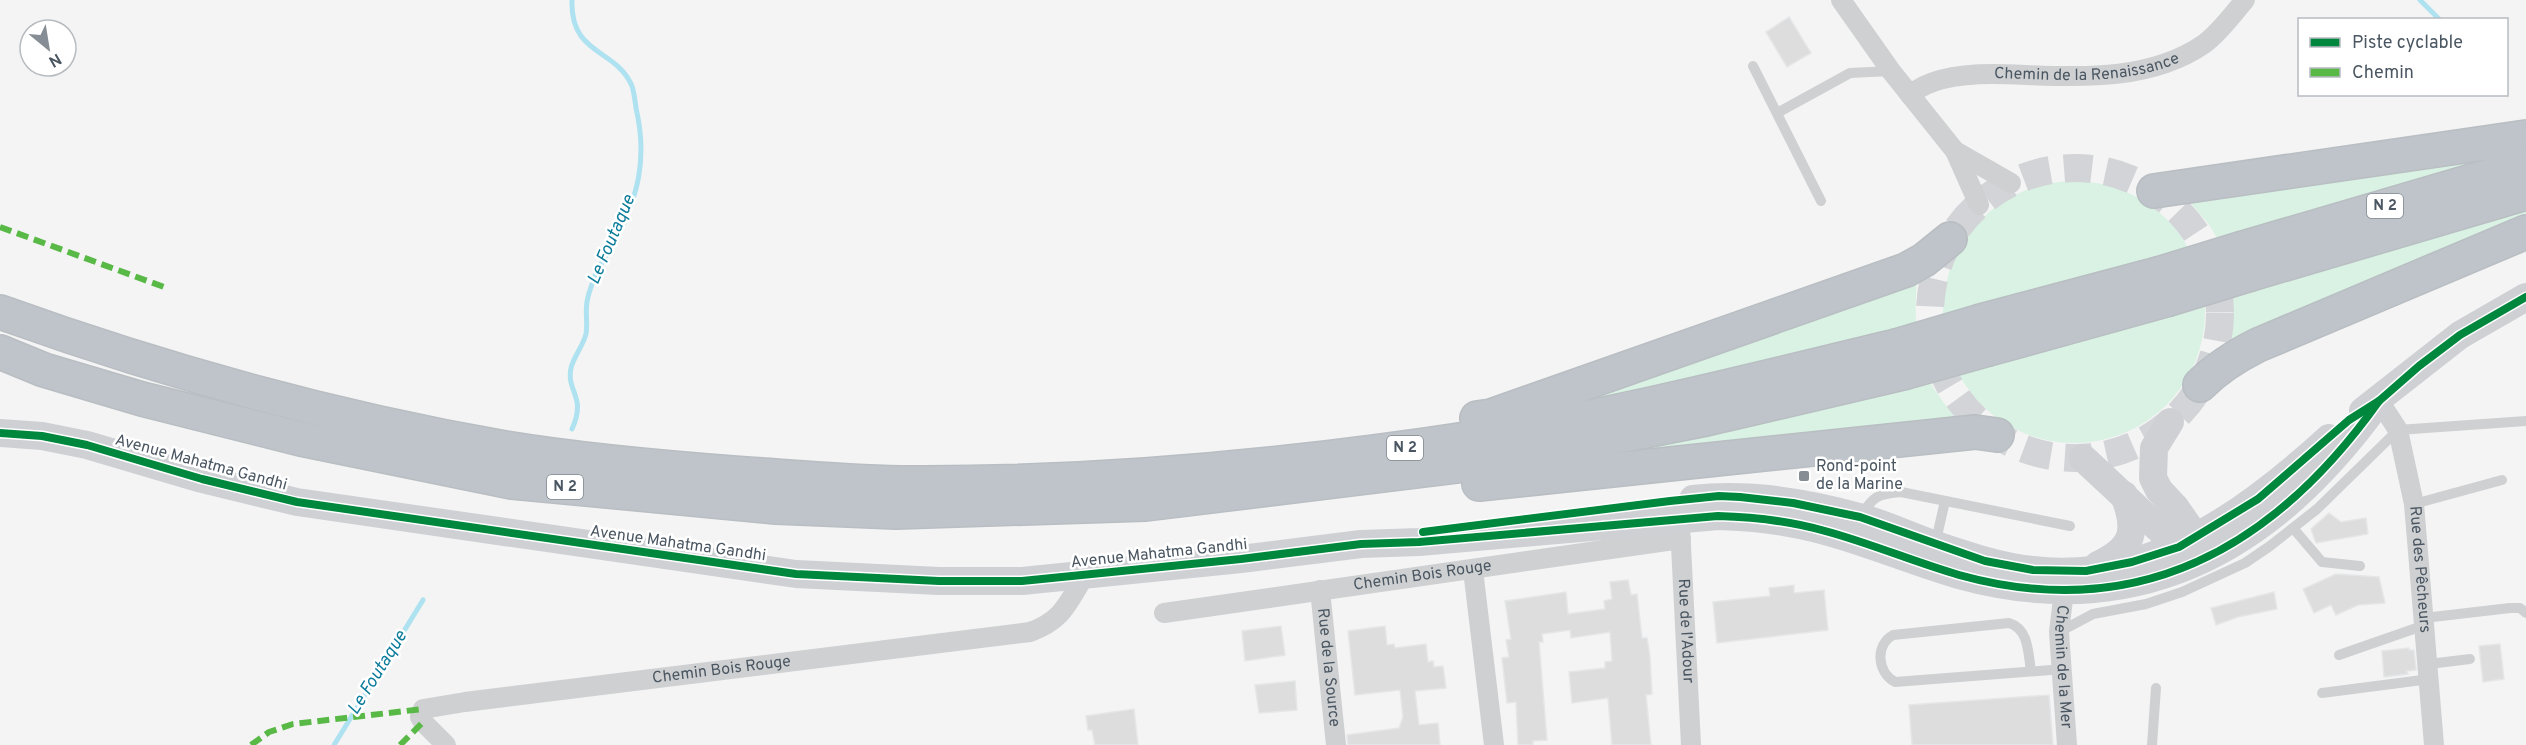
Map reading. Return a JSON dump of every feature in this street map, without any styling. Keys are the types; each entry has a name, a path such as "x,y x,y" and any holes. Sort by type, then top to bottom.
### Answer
{"highway":[{"path":"2154,191 2526,137"},
{"name":"N 2","path":"0,352 44,370 142,399 301,439 512,482 776,507 896,512 1146,504 1482,463 1706,419 1900,359 2162,287 2247,261 2526,165"},
{"name":"N 2","path":"2247,261 2526,193"},
{"path":"2200,385 2214,370 2228,360 2258,345 2526,232"},
{"path":"905,483 1276,451 1400,435 1491,416 1906,270 1924,260 1950,238"},
{"name":"N 2","path":"0,312 74,339 232,386 365,421 508,448 663,468 905,483 1043,482 1192,472 1333,458 1485,436 1698,393 1900,359"},
{"path":"1146,504 1206,510 1315,501 1975,432 1998,435"}],"main road":[{"name":"Avenue Mahatma Gandhi","path":"0,433 42,436 87,445 202,479 297,502 796,574 939,581 1022,581 1361,544 1680,529 1718,516 1842,525 1957,574 2001,586 2099,594 2130,584 2194,551 2276,485 2349,420 2379,401 2419,366 2460,335 2526,297"},
{"name":"Avenue Mahatma Gandhi","path":"2099,594 2122,564 2155,556 2234,544 2256,529 2298,494 2332,460 2379,401"},
{"path":"2170,422 2154,448 2153,478 2159,490 2175,507 2194,551"},
{"path":"2084,458 2124,495 2194,551"},
{"path":"2175,507 2194,514 2216,515 2260,488 2276,485"},
{"path":"2099,594 2117,554 2128,542 2133,531 2132,516 2124,495"},
{"name":"Avenue Mahatma Gandhi","path":"1361,544 1379,537 1503,520 1719,496 1776,501 1914,550 1923,552 1935,545 1985,561 2032,570 2099,594"},
{"path":"2064,591 2073,580 2107,578 2122,564"}],"street":[{"path":"1841,0 1891,71 1955,151 1978,205"},
{"name":"Chemin de la Renaissance","path":"1910,95 1916,90 1962,74 2134,73 2185,55 2205,43 2245,0"},
{"path":"1955,151 2012,183"},
{"name":"Rue des Pêcheurs","path":"2379,401 2398,430 2414,504 2434,745"},
{"name":"Chemin Bois Rouge","path":"1164,613 1473,570 1680,529"},
{"name":"Rue de l'Adour","path":"1680,529 1691,745"},
{"path":"1473,570 1494,745"},
{"name":"Chemin Bois Rouge","path":"446,745 423,722 420,717 423,709 1030,632 1049,625 1062,612 1085,575"},
{"name":"Rue de la Source","path":"1320,590 1336,745"},
{"name":"Chemin de la Mer","path":"2064,591 2060,611 2060,632 2067,745"}],"lane":[{"path":"1753,66 1821,201"},
{"path":"1777,113 1850,73 1891,71"},
{"path":"2060,632 2093,614 2099,594 2146,604 2182,592 2218,576 2270,546 2346,483 2398,430 2526,421"},
{"path":"2414,504 2502,480"},
{"path":"1842,525 1872,498 1886,493 1901,492 2070,526"},
{"path":"1935,545 1945,501"},
{"path":"2293,528 2322,562 2360,566"},
{"path":"2339,655 2425,621 2510,608 2520,608 2526,613"},
{"path":"2031,671 2022,631 2017,625 2010,623 1893,635 1882,644 1880,650 1882,667 1887,678 1895,682 2063,669"},
{"path":"2322,693 2429,672 2470,659"},
{"path":"2152,745 2156,688"}],"green space":[{"path":"2526,149 2249,231 2267,288 2526,210 2526,221 2229,348 2231,303 2225,259 2210,227 2186,198"},
{"path":"2061,181 2087,181 2112,186 2136,196 2167,219 2190,250 2200,274 2205,312 2200,350 2190,374 2167,405 2136,428 2112,438 2087,443 2061,443 2036,438 2012,428 1981,405 1958,374 1948,350 1943,325 1943,299 1948,274 1958,250 1981,219 2012,196 2036,186"},
{"path":"1917,274 1916,315 1920,354 1929,380 1956,419 1584,462 1908,387 1706,378 1536,409"}],"building":[{"path":"1789,17 1811,53 1787,67 1766,32"},
{"path":"2329,513 2341,522 2366,518 2368,534 2316,543 2311,529"},
{"path":"2336,574 2379,577 2385,603 2358,605 2336,615 2331,605 2314,613 2303,589"},
{"path":"1628,580 1631,595 1637,594 1642,638 1647,638 1650,656 1652,694 1646,695 1651,745 1612,745 1608,698 1572,703 1569,672 1605,668 1605,662 1612,661 1610,632 1571,638 1570,630 1542,634 1543,642 1539,642 1547,740 1533,741 1533,745 1518,745 1516,702 1507,703 1502,658 1509,657 1506,640 1511,639 1505,601 1566,592 1568,614 1605,609 1604,601 1612,599 1610,582"},
{"path":"1794,585 1794,593 1824,590 1828,630 1717,643 1713,602 1770,596 1769,588"},
{"path":"2274,592 2277,609 2238,617 2216,625 2211,608"},
{"path":"1281,626 1285,655 1245,661 1242,631"},
{"path":"1385,626 1387,645 1394,644 1395,648 1426,644 1428,662 1433,661 1434,667 1443,666 1446,688 1415,691 1419,725 1438,723 1440,745 1348,745 1347,735 1399,728 1403,717 1400,690 1355,695 1348,631"},
{"path":"2500,644 2504,679 2483,682 2479,646"},
{"path":"2409,648 2409,650 2414,650 2416,670 2407,671 2408,674 2384,677 2382,651"},
{"path":"1295,681 1297,710 1259,713 1255,685"},
{"path":"2049,695 2053,745 1912,745 1909,705"},
{"path":"1134,709 1138,745 1095,745 1092,730 1088,730 1086,716"}],"waterway":[{"name":"Le Foutaque","path":"572,0 573,18 578,32 595,50 616,64 632,86 639,127 641,162 629,211 597,272 588,296 586,334 574,359 570,376 577,402 576,418 572,429"},
{"path":"2420,0 2438,18"},
{"name":"Le Foutaque","path":"334,745 423,600"}],"tunnel":[{"path":"2075,168 2103,171 2143,185 2167,201 2187,221 2209,258 2217,285 2220,313 2217,341 2203,381 2187,405 2167,425 2130,447 2103,455 2075,458 2047,455 2007,441 1983,425 1963,405 1941,368 1933,341 1930,313 1933,285 1947,245 1963,221 1983,201 2020,179 2047,171 2075,168"}],"marked path":[{"path":"0,227 164,287"},
{"path":"251,745 269,732 293,724 423,709"},
{"path":"400,745 423,722"}],"cycle path":[{"path":"1423,532 1719,496 1793,503 1860,517 1985,561 2033,570 2086,571 2132,562 2179,547 2258,499 2349,420 2379,401 2419,366 2460,335 2526,297"},
{"path":"0,433 42,436 87,445 202,479 297,502 796,574 939,581 1022,581 1241,559 1361,544 1419,542 1718,516 1772,520 1812,528 1859,541 1959,575 2025,588 2086,589 2144,580 2198,562 2248,533 2295,497 2339,452 2379,401"}],"place":[{"name":"Rond-point de la Marine","path":"1804,476"}]}
